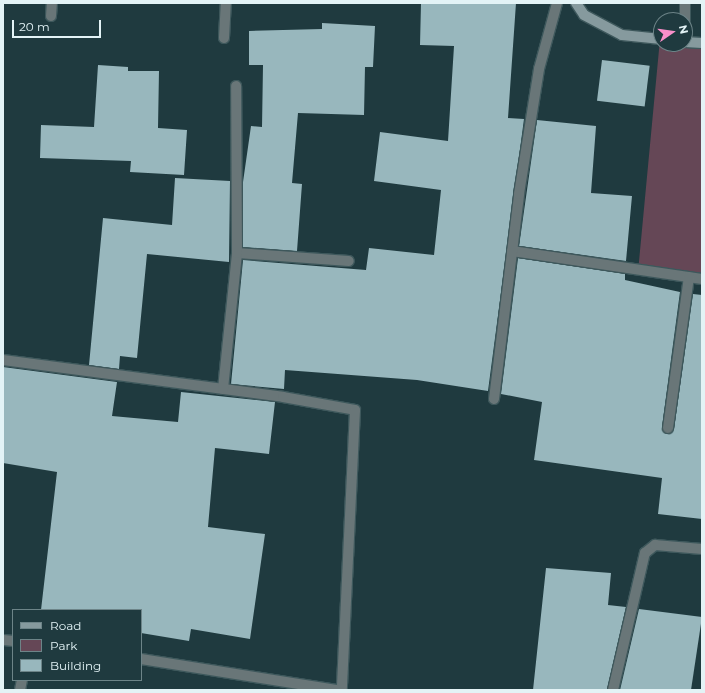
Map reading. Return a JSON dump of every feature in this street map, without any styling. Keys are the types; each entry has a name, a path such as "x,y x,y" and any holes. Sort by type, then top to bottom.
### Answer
{"street":[{"path":"51,16 52,3"},
{"path":"224,38 226,3"},
{"path":"494,399 512,251 539,69 557,3"},
{"path":"576,3 584,15 622,35 653,38"},
{"path":"224,389 237,253 236,86"},
{"path":"512,251 702,279"},
{"path":"237,253 349,261"},
{"path":"668,428 689,277"},
{"path":"3,360 224,389 355,410 342,690"},
{"path":"613,690 645,552 655,545 702,549"},
{"path":"142,658 311,688 337,690"}],"green space":[{"path":"693,43 702,43 702,279 638,272 659,52 693,52"}],"building":[{"path":"421,3 516,3 508,118 524,119 488,391 417,380 285,370 284,389 231,384 243,260 366,270 369,248 434,255 441,190 374,181 380,132 448,141 454,46 420,45"},
{"path":"322,23 375,26 373,67 365,67 364,115 298,113 292,183 302,184 297,251 243,247 243,182 251,126 262,127 263,65 249,65 249,31 322,29"},
{"path":"602,60 650,66 645,107 597,101"},
{"path":"98,65 128,67 128,71 159,71 158,128 187,130 184,175 130,172 131,161 40,158 41,125 94,127"},
{"path":"537,120 596,126 591,193 632,196 626,261 519,246"},
{"path":"175,178 230,181 229,262 147,254 137,358 120,356 119,369 89,365 103,218 172,225"},
{"path":"518,258 625,274 625,280 680,292 662,427 667,434 674,429 693,294 702,295 702,519 658,514 662,478 534,460 542,402 501,394"},
{"path":"3,367 117,382 112,416 178,422 181,392 275,402 269,454 215,448 208,527 265,534 250,639 191,629 189,641 142,633 142,609 41,609 57,472 3,463"},
{"path":"546,568 611,573 608,605 626,607 607,690 533,690"},
{"path":"639,609 702,617 691,690 620,690"}]}
